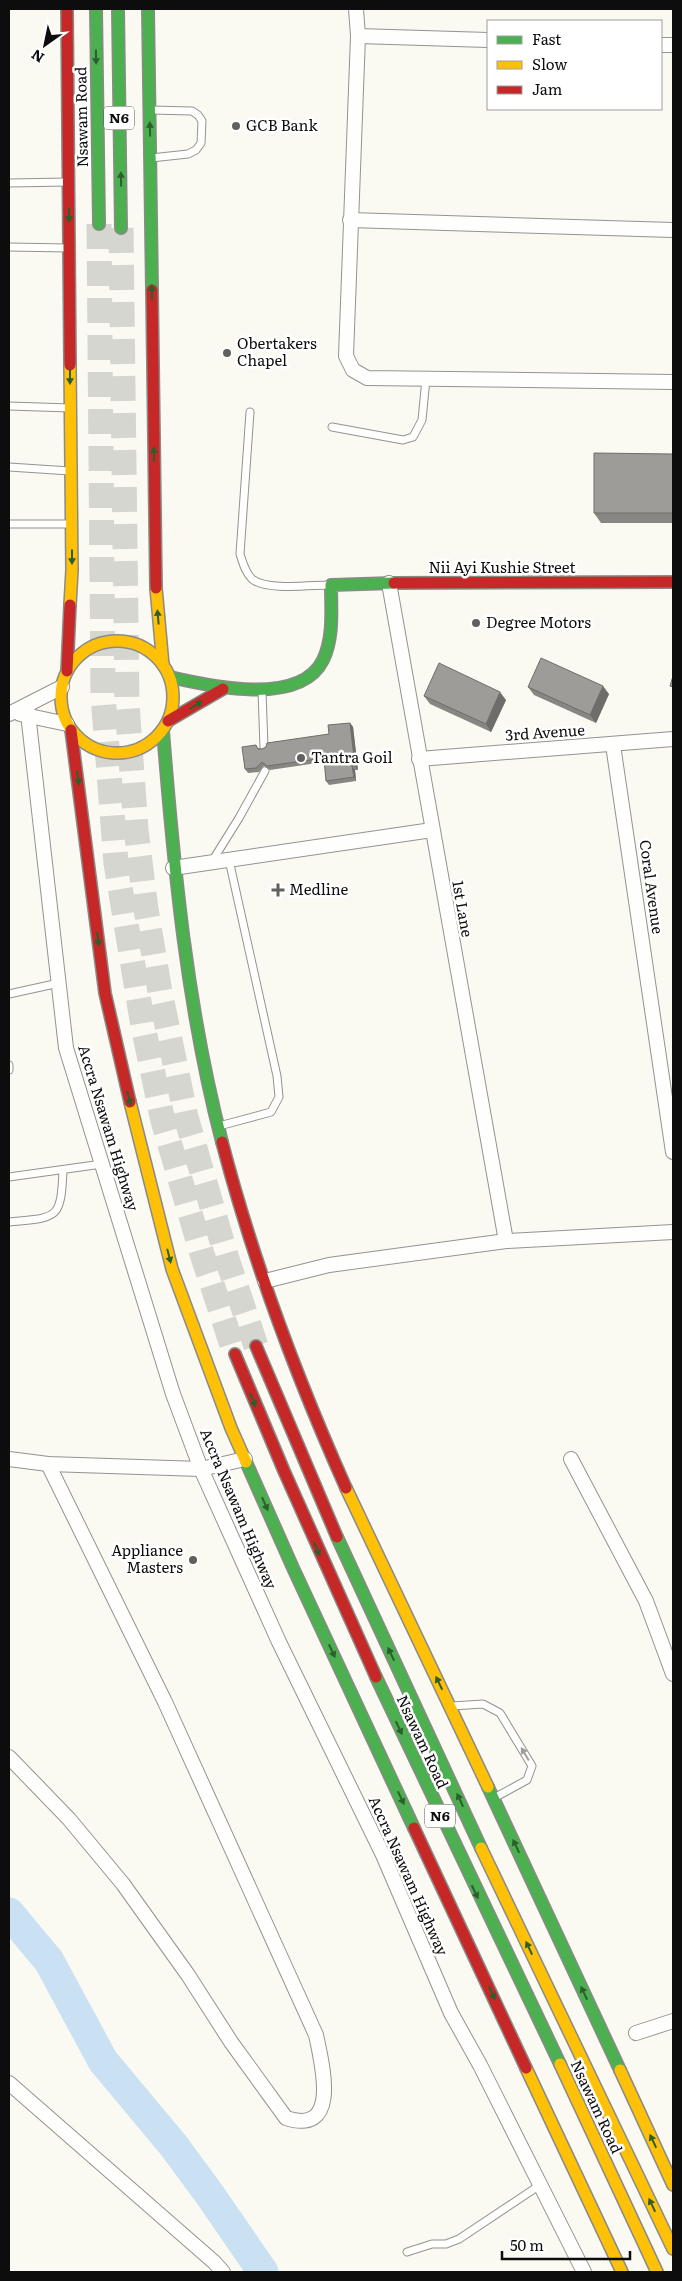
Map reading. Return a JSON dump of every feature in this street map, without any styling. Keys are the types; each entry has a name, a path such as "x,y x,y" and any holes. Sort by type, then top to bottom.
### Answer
{"main road":[{"path":"67,9 71,617 67,671 62,687 62,712 69,727 77,737 95,750 117,754 139,749 158,737 165,726 173,699 170,677 163,665 142,647 124,642 105,642 88,649 74,661 67,671"},
{"name":"Nsawam Road","path":"96,9 98,224"},
{"name":"N6","path":"118,9 122,228"},
{"path":"148,9 155,564 157,615 163,665"},
{"name":"Nii Ayi Kushie Street","path":"331,585 673,582"},
{"path":"170,677 223,689 262,688 300,683 318,668 328,644 331,585"},
{"path":"165,726 223,689"},
{"path":"165,726 173,868 187,977 219,1126 280,1326 305,1391 354,1505 494,1798 673,2185"},
{"path":"69,727 105,993 127,1090 172,1269 231,1428 293,1568 622,2272"},
{"name":"Nsawam Road","path":"256,1346 322,1504 367,1604 560,2016 673,2249"},
{"name":"Nsawam Road","path":"234,1354 307,1525 450,1839 657,2272"}],"street":[{"path":"356,9 358,36 346,356 354,370 367,378 673,382"},
{"path":"358,36 487,40"},
{"path":"350,220 673,230"},
{"name":"1st Lane","path":"389,583 506,1241"},
{"path":"20,712 62,687"},
{"path":"20,712 69,727"},
{"name":"Accra Nsawam Highway","path":"20,712 59,983 66,1048 173,1394 200,1469 279,1642 383,1855 448,2006 584,2272"},
{"name":"3rd Avenue","path":"419,759 673,739"},
{"name":"Coral Avenue","path":"613,745 673,1152"},
{"path":"173,868 432,830"},
{"path":"265,1281 329,1265 506,1241 673,1232"},
{"path":"9,1459 48,1464 200,1469 245,1459"},
{"path":"571,1459 646,1601 673,1674"},
{"path":"9,1757 70,1819 123,1884 188,1975 231,2042 286,2118 300,2123 312,2118 323,2105 325,2080 316,2035 165,1702 48,1464"},
{"path":"636,2033 673,2021"},
{"path":"9,2082 214,2262 223,2272"}],"lane":[{"path":"150,110 192,111 202,121 201,143 196,150 188,154 150,158"},
{"path":"9,183 68,182"},
{"path":"9,247 69,248"},
{"path":"332,427 403,440 413,437 422,420 426,379"},
{"path":"9,406 70,408"},
{"path":"250,412 240,554 244,568 252,579 266,585 331,585"},
{"path":"9,467 71,471"},
{"path":"9,524 20,522 71,524"},
{"path":"262,688 264,748"},
{"path":"211,863 265,771"},
{"path":"219,1126 271,1112 279,1097 277,1076 229,860"},
{"path":"9,994 59,983"},
{"path":"9,1065 9,1070"},
{"path":"9,1177 102,1164"},
{"path":"9,1222 46,1218 57,1210 62,1200 63,1170"},
{"path":"450,1706 483,1704 500,1713 532,1766 527,1780 494,1798"},
{"path":"408,2252 432,2244 446,2244 459,2238 540,2185"}],"building":[{"path":"594,453 673,454 673,513 594,513"},
{"path":"541,658 603,686 590,715 528,687"},
{"path":"439,663 500,692 486,724 424,696"},
{"path":"673,676 673,687 670,686"},
{"path":"350,723 355,766 352,766 354,777 326,781 324,758 267,766 262,762 256,768 245,769 242,747 256,745 258,749 262,749 266,747 267,743 329,734 328,725"}],"waterway":[{"path":"9,1913 49,1961 103,2061 174,2146 263,2272"}],"tunnel":[{"path":"99,224 103,696 116,863 143,1026 163,1121 202,1254 235,1354"},
{"path":"121,228 127,704 136,830 146,909 160,992 186,1117 227,1259 256,1346"}],"traffic: fast":[{"path":"96,9 99,224"},
{"path":"118,9 121,228"},
{"path":"148,9 152,290"},
{"path":"170,677 207,685 252,690 295,684 311,675 323,660 327,651 331,623 331,585 394,583"},
{"path":"163,731 183,938 200,1040 222,1142"},
{"path":"246,1462 293,1568 414,1828"},
{"path":"337,1537 481,1848"},
{"path":"376,1677 560,2064"},
{"path":"488,1787 620,2070"}],"traffic: slow":[{"path":"70,365 72,570 70,605"},
{"path":"156,588 163,665"},
{"path":"117,641 138,645 157,657 169,676 173,697 169,718 157,737 138,749 117,753 96,749 77,737 65,718 61,697 65,676 77,657 96,645 117,641"},
{"path":"130,1102 172,1269 231,1428 246,1462"},
{"path":"346,1488 488,1787"},
{"path":"481,1848 673,2249"},
{"path":"560,2064 657,2272"},
{"path":"526,2068 622,2272"},
{"path":"620,2070 673,2185"}],"traffic: jam":[{"path":"67,9 70,365"},
{"path":"152,290 156,588"},
{"path":"394,583 673,582"},
{"path":"67,671 70,605"},
{"path":"168,721 223,689"},
{"path":"71,730 105,993 130,1102"},
{"path":"222,1142 247,1231 277,1318 346,1488"},
{"path":"256,1346 337,1537"},
{"path":"235,1354 284,1471 376,1677"},
{"path":"414,1828 526,2068"}],"place":[{"name":"GCB Bank","path":"236,126"},
{"name":"Obertakers Chapel","path":"227,353"},
{"name":"Degree Motors","path":"476,623"},
{"name":"Tantra Goil","path":"301,758"},
{"name":"Medline","path":"278,890"},
{"name":"Appliance Masters","path":"193,1560"}]}
